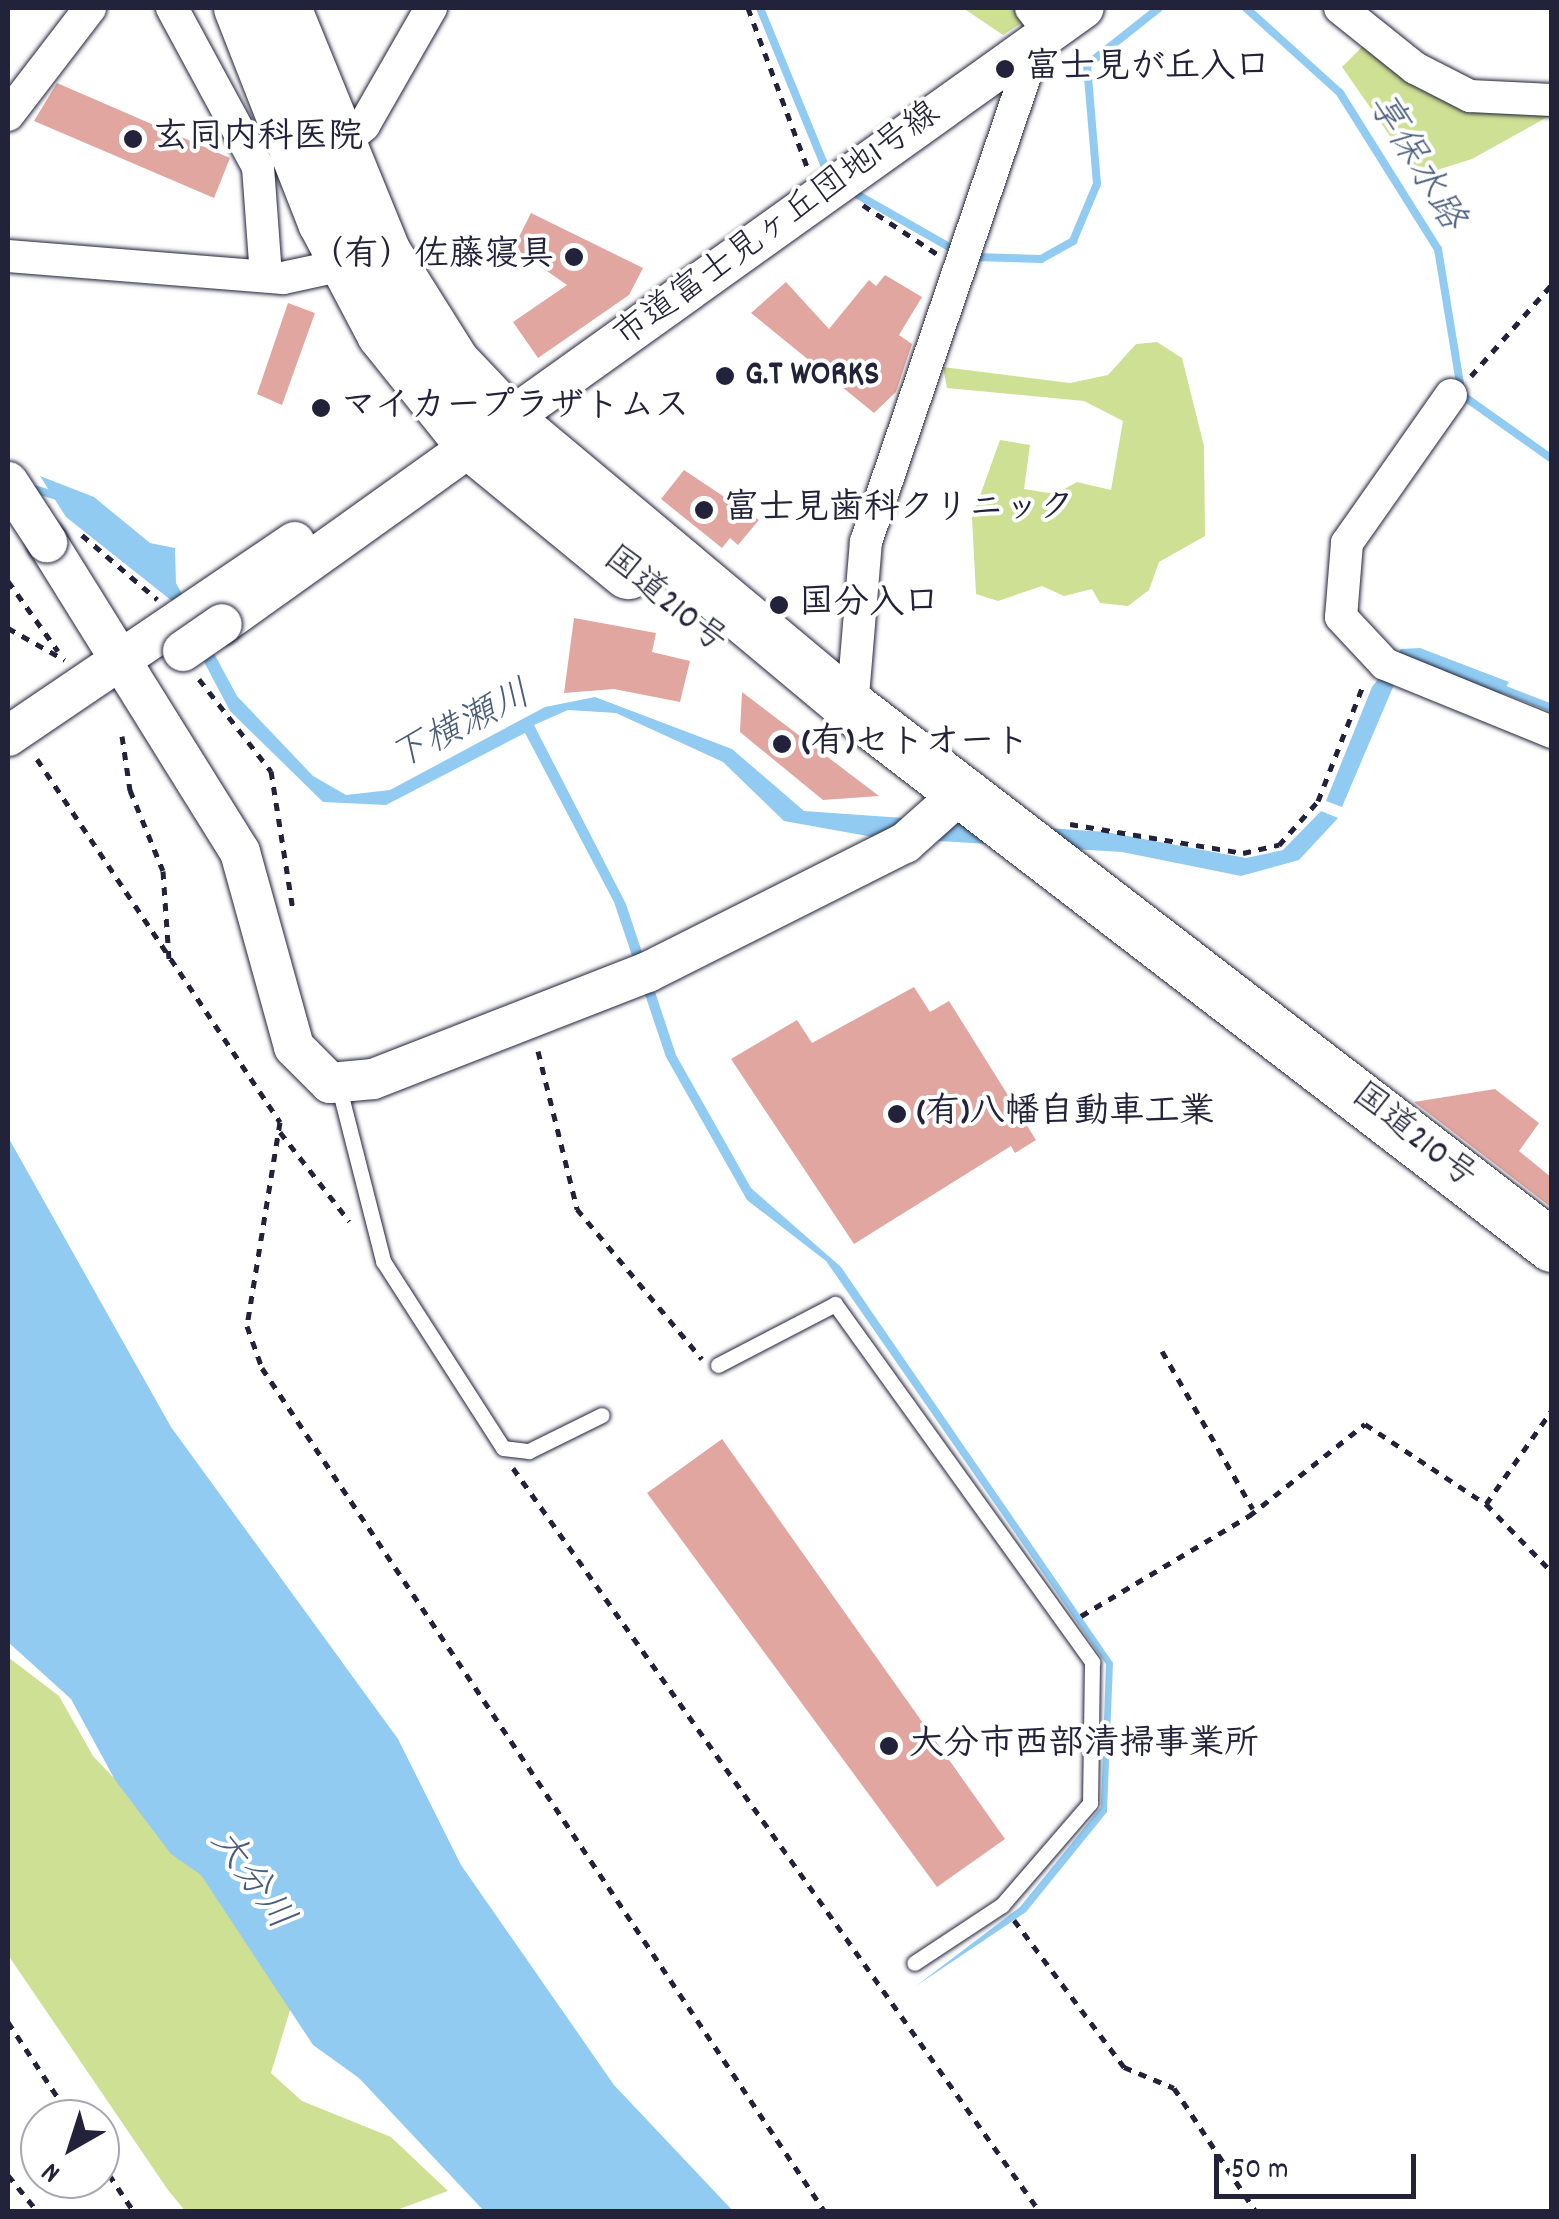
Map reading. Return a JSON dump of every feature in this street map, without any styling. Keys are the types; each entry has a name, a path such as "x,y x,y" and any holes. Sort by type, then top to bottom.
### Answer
{"highway":[{"name":"国道210号","path":"240,8 343,265 382,334 738,660 942,810 1274,1029"},
{"name":"国道210号","path":"284,8 338,148 421,316 491,434 1274,1029 1552,1246"}],"street":[{"path":"8,115 90,8"},
{"path":"172,8 258,168 266,276"},
{"path":"338,148 364,125 430,8"},
{"name":"市道富士見ヶ丘団地1号線","path":"17,747 129,668 491,434 1039,27 1084,8"},
{"path":"1340,8 1428,76 1479,100 1552,100"},
{"path":"852,708 866,542 954,255 1039,27"},
{"path":"8,256 266,276 343,265"},
{"path":"1451,395 1402,454 1344,552 1341,616 1374,645 1389,665 1552,732"},
{"path":"8,482 58,534 129,668 249,869 294,1047 338,1084 527,1020 648,972 888,852 942,810"}],"lane":[{"path":"338,1084 383,1261 504,1448 529,1450 602,1416"},
{"path":"718,1364 835,1304 1094,1670 1092,1797 1002,1906 914,1963"}],"path":[{"path":"748,8 811,172"},
{"path":"848,195 954,255"},
{"path":"1451,395 1552,284"},
{"path":"58,534 178,638 274,778 294,919"},
{"path":"8,581 68,664"},
{"path":"8,628 58,651"},
{"path":"1054,818 1243,852 1279,845 1318,801 1389,665"},
{"path":"122,736 130,790 164,871 170,963"},
{"path":"17,747 270,1098 280,1132 358,1234"},
{"path":"527,1020 577,1208 695,1351 718,1364"},
{"path":"280,1132 247,1326 262,1368 826,2212"},
{"path":"1162,1351 1253,1509"},
{"path":"1486,1504 1552,1410"},
{"path":"1066,1626 1249,1516 1358,1425 1378,1428 1486,1504 1552,1572"},
{"path":"510,1464 1040,2212"},
{"path":"1002,1906 1124,2067 1174,2088 1256,2212"},
{"path":"8,2022 59,2099"},
{"path":"8,2176 38,2212"},
{"path":"120,2191 134,2212"}],"green space":[{"path":"963,8 1023,8 1031,17 1003,35"},
{"path":"1365,44 1473,111 1551,115 1472,159 1418,176 1342,67"},
{"path":"1157,342 1182,358 1204,446 1205,536 1159,562 1149,590 1128,606 1100,603 1092,589 1064,596 1042,586 998,601 976,594 972,518 1000,440 1030,445 1024,489 1055,494 1077,482 1111,490 1123,421 1084,401 947,388 943,367 1070,383 1108,375 1136,344"},
{"path":"8,1657 59,1696 93,1756 206,1874 294,1997 271,2073 302,2101 391,2137 448,2191 394,2211 186,2212 120,2120 120,2099 106,2099 8,1955"}],"water":[{"path":"40,476 94,497 150,543 175,548 176,583 237,696 313,776 346,795 390,790 545,707 595,697 732,749 804,811 1106,832 1246,858 1283,850 1321,811 1338,818 1299,860 1241,876 1122,852 873,837 784,821 723,762 616,713 568,710 534,725 626,904 676,1055 751,1188 841,1267 1113,1663 1107,1812 1026,1912 916,1986 1020,1907 1101,1807 1106,1664 826,1261 747,1200 666,1057 614,902 525,733 386,805 323,802 230,711 172,601 66,517"},
{"path":"1420,648 1509,682 1500,697 1396,680 1342,807 1326,801 1372,687 1401,649"},
{"name":"大分川","path":"8,1137 171,1427 398,1739 461,1865 614,2085 733,2211 484,2211 359,2078 313,2045 201,1875 171,1854 115,1780 71,1699 8,1642"}],"building":[{"name":"玄同内科医院","path":"57,83 230,158 214,198 34,121"},
{"path":"531,213 643,268 629,295 538,358 513,322 567,285 521,253 516,243"},
{"path":"885,275 922,297 899,335 912,344 896,392 874,413 751,313 786,282 829,329 869,280 876,286"},
{"path":"288,303 315,313 282,405 257,394"},
{"name":"富士見歯科クリニック","path":"684,470 759,520 738,545 730,538 722,548 661,499"},
{"path":"574,618 656,633 652,652 690,661 680,702 614,689 564,693"},
{"name":"(有)セトオート","path":"742,692 879,796 823,800 740,732"},
{"name":"(有)八幡自動車工業","path":"914,987 930,1012 949,1001 1036,1140 1015,1153 1011,1146 854,1244 731,1059 797,1020 812,1043"},
{"path":"1495,1089 1539,1123 1519,1151 1552,1178 1552,1208 1414,1102"},
{"name":"大分市西部清掃事業所","path":"722,1439 1005,1839 937,1887 647,1493"}],"waterway":[{"name":"享保水路","path":"760,8 828,174"},
{"name":"享保水路","path":"974,257 1041,259 1073,241 1097,184 1087,65 1159,8"},
{"name":"享保水路","path":"1246,8 1340,93 1438,249 1462,395 1552,459"},
{"name":"享保水路","path":"851,191 956,251"},
{"path":"31,488 61,497"},
{"name":"下横瀬川","path":"1495,686 1552,708"}],"place":[{"name":"富士見が丘入口","path":"1005,69"},
{"name":"玄同内科医院","path":"133,139"},
{"name":"（有）佐藤寝具","path":"574,257"},
{"name":"G.T WORKS","path":"725,376"},
{"name":"マイカープラザトムス","path":"321,408"},
{"name":"富士見歯科クリニック","path":"704,510"},
{"name":"国分入口","path":"779,605"},
{"name":"(有)セトオート","path":"782,744"},
{"name":"(有)八幡自動車工業","path":"897,1114"},
{"name":"大分市西部清掃事業所","path":"889,1746"}]}
